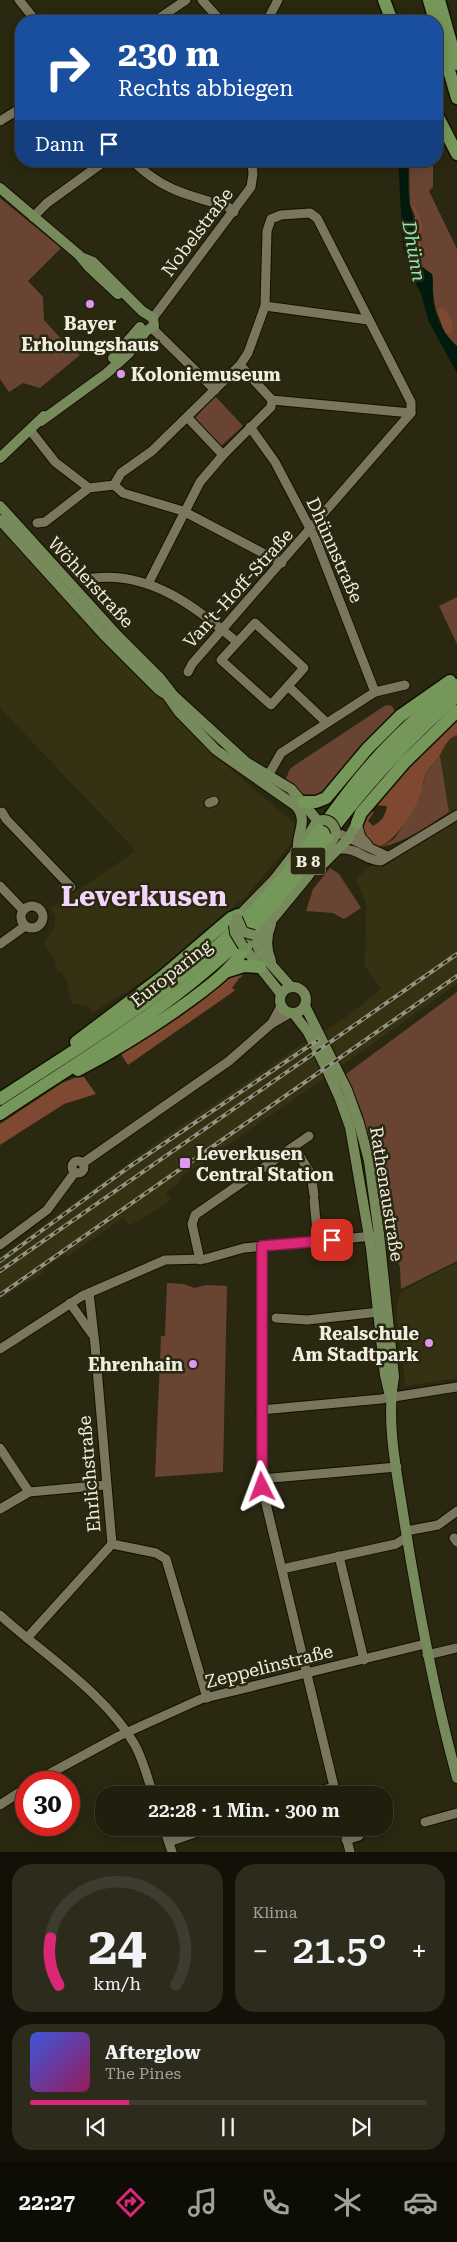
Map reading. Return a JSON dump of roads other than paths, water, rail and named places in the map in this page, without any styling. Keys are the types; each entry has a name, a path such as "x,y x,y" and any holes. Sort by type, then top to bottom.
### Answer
{"highway":[{"path":"384,0 390,15"},
{"path":"429,0 434,15"},
{"path":"438,0 442,15"},
{"path":"443,17 457,64"},
{"path":"443,48 457,98"},
{"path":"443,126 457,154"},
{"path":"323,817 334,791 367,749 400,716 457,677"},
{"name":"Europaring","path":"0,1100 88,1043 168,987 222,942 266,898 355,783 400,735 457,685"},
{"name":"Europaring","path":"0,1114 174,996 230,949 273,904 363,791 405,742 457,696"},
{"path":"350,824 404,763 457,711"},
{"path":"304,802 320,801 334,791"},
{"path":"40,1073 102,1021 162,977 231,918 236,918"},
{"path":"228,971 244,948"},
{"path":"24,1097 132,1041 228,971 244,966 260,968"}],"main road":[{"path":"0,188 83,258 88,267 146,323"},
{"name":"Nobelstraße","path":"0,457 41,421 107,372 132,348 146,323"},
{"name":"Wöhlerstraße","path":"0,506 117,635 160,678 175,688 190,709 246,762 269,774 291,789 323,817"},
{"name":"Wöhlerstraße","path":"0,520 103,634 159,690 161,697 175,711 179,712 216,750 253,779 296,806 300,811 303,824 297,844 298,849"},
{"path":"253,779 270,781 304,802"},
{"path":"281,994 291,987 296,987 304,992 306,997 305,1006 292,1014 281,1006 281,994 244,948 236,933 236,918 274,880 298,849 302,847 323,817 335,826 350,824"},
{"path":"308,876 348,838 350,824"},
{"path":"244,948 273,918 308,876 334,838 350,824"},
{"path":"236,918 243,932 257,934"},
{"path":"273,918 267,938 267,951 274,968"},
{"path":"257,934 257,945 260,952 291,987"},
{"name":"Rathenaustraße","path":"305,1006 343,1082 359,1123 369,1161 379,1234 394,1377 391,1397"},
{"name":"Rathenaustraße","path":"292,1014 308,1032 340,1099 350,1127 368,1237 372,1248 385,1375 391,1397 397,1467 406,1534 425,1644 442,1723 457,1778"}],"street":[{"path":"19,0 31,15"},
{"path":"164,15 186,0"},
{"path":"202,0 216,15"},
{"path":"270,15 278,0"},
{"path":"0,121 15,112"},
{"path":"33,217 47,203 97,167"},
{"path":"140,167 175,192 228,207 234,212"},
{"name":"Nobelstraße","path":"146,323 234,212 253,182 252,167"},
{"path":"114,485 121,473 152,451 240,366 248,353 265,306 267,230 271,219 281,215 310,213 317,218 412,402 411,413 272,400 240,366"},
{"path":"265,306 368,320"},
{"path":"146,323 215,390"},
{"path":"148,584 183,511 200,482 223,455 271,407 272,400"},
{"name":"Van't-Hoff-Straße","path":"188,672 192,664 311,530 411,413"},
{"path":"188,418 223,455"},
{"name":"Dhünnstraße","path":"250,427 275,462 311,530 339,596 375,692"},
{"path":"30,430 55,462 89,488"},
{"path":"37,523 45,522 89,488 114,485 123,493 183,511 282,563"},
{"path":"93,578 126,578 148,584 172,594 199,610 237,642"},
{"path":"255,623 304,668 271,705 221,660 237,642 255,623"},
{"path":"269,774 281,753 375,692 405,685"},
{"path":"288,686 327,723"},
{"path":"2,812 6,819 71,887"},
{"path":"338,849 356,850 374,861 381,861 457,815"},
{"path":"350,824 348,838 387,856"},
{"path":"350,824 372,849"},
{"path":"0,886 24,910"},
{"path":"30,906 36,907 42,915 39,925 32,928 25,926 21,920 24,910 30,906"},
{"path":"0,944 25,926"},
{"path":"272,1024 281,1006"},
{"path":"0,1245 47,1210 74,1172 72,1168 73,1163 80,1160 83,1163 229,1061 272,1024 292,1014"},
{"path":"200,1260 192,1224 195,1215 309,1136"},
{"path":"288,1150 311,1174 318,1242"},
{"path":"0,1349 70,1303 165,1260 200,1260 237,1249 368,1237 379,1234"},
{"path":"262,1246 264,1318 261,1479 334,1786"},
{"name":"Ehrlichstraße","path":"27,1638 112,1544 89,1293"},
{"name":"Ehrlichstraße","path":"70,1303 92,1334"},
{"path":"276,1318 307,1320 379,1312"},
{"path":"261,1410 391,1397 457,1386"},
{"path":"0,1448 29,1492"},
{"path":"261,1479 397,1467"},
{"path":"0,1509 29,1492 106,1485"},
{"path":"282,1569 396,1544 406,1534 438,1525 457,1511"},
{"path":"112,1544 156,1552 166,1559 207,1698"},
{"path":"339,1556 364,1660"},
{"path":"0,1615 105,1706 127,1733 139,1754 150,1786"},
{"name":"Zeppelinstraße","path":"54,1771 127,1733 207,1698 425,1644"},
{"path":"428,1654 457,1648"},
{"path":"0,1805 15,1795"},
{"path":"424,1822 457,1813"},
{"path":"167,1836 172,1852"},
{"path":"169,1842 186,1836"},
{"path":"345,1836 350,1852"},
{"path":"346,1840 359,1836"}],"water":[{"name":"Dhünn","path":"398,167 409,167 409,198 415,225 415,236 413,238 418,264 432,274 433,301 437,316 447,335 457,346 457,373 429,322 420,291 413,280 403,246"}],"railway":[{"path":"0,1271 457,954"},
{"path":"0,1295 457,976"},
{"path":"0,1261 129,1167 318,1040"}],"place":[{"name":"Bayer Erholungshaus","path":"90,304"},
{"name":"Koloniemuseum","path":"121,374"},
{"name":"Leverkusen Central Station","path":"185,1163"},
{"name":"Realschule Am Stadtpark","path":"429,1343"},
{"name":"Ehrenhain","path":"193,1364"}],"district":[{"name":"Leverkusen","path":"144,896"}]}
